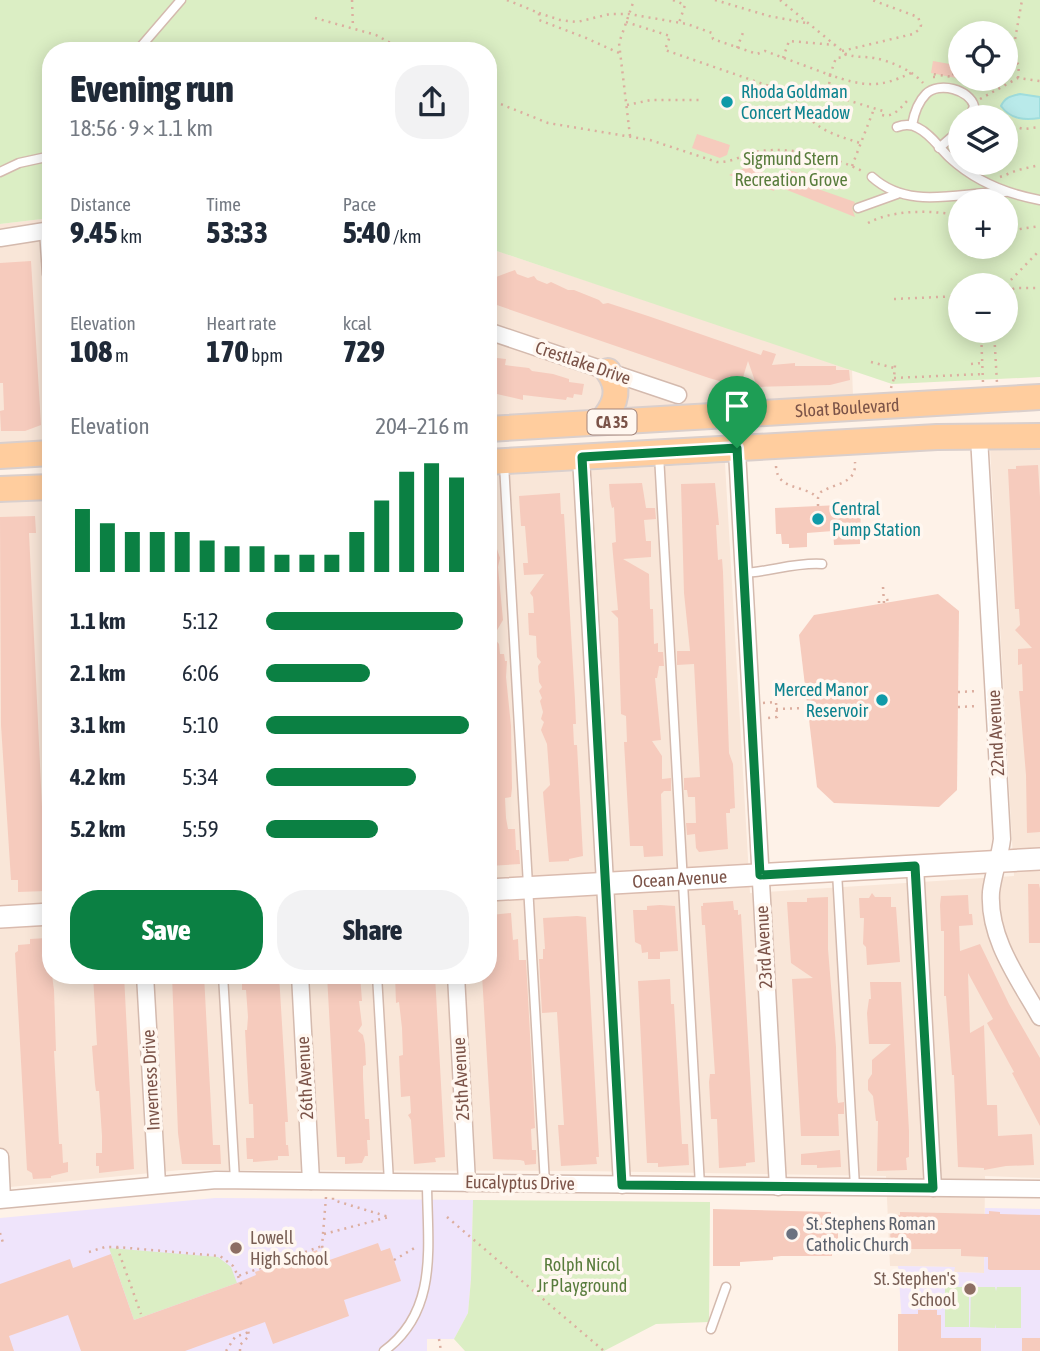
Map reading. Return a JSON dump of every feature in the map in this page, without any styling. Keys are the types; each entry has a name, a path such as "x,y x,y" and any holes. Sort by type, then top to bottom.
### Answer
{"main road":[{"path":"601,422 611,409 616,396 616,384 608,371"},
{"name":"Sloat Boulevard","path":"497,428 1040,397"},
{"name":"Sloat Boulevard","path":"497,462 951,436 1040,436"},
{"path":"0,456 42,454"},
{"path":"0,489 42,487"}],"street":[{"path":"0,238 42,231"},
{"name":"Crestlake Drive","path":"497,334 678,395"},
{"name":"23rd Avenue","path":"735,415 778,1186"},
{"name":"22nd Avenue","path":"979,437 1002,839 991,895 995,928 1002,949 1040,1017"},
{"path":"582,457 622,1185"},
{"name":"Ocean Avenue","path":"497,889 1040,859"},
{"path":"915,866 933,1188"},
{"path":"0,917 42,915"},
{"name":"Inverness Drive","path":"145,984 156,1184"},
{"name":"26th Avenue","path":"300,984 311,1181"},
{"name":"25th Avenue","path":"456,984 467,1183"},
{"path":"0,1157 1,1199"},
{"name":"Eucalyptus Drive","path":"1,1199 156,1184 235,1180 1040,1189"}],"lane":[{"path":"145,42 181,0"},
{"path":"912,125 924,96 933,89 964,92 974,105"},
{"path":"897,127 912,125 924,131 964,170 1002,189"},
{"path":"939,148 948,140"},
{"path":"0,172 19,163 42,158"},
{"path":"872,177 897,194"},
{"path":"858,208 897,194 923,197 948,196"},
{"path":"1018,194 1040,200"},
{"path":"659,453 700,1186"},
{"path":"497,475 528,887 545,1184"},
{"path":"743,573 771,571 792,564 822,564"},
{"path":"837,870 855,1187"},
{"path":"224,984 235,1180"},
{"path":"378,984 389,1182"},
{"path":"384,1351 406,1331 418,1311 426,1279 427,1182"},
{"path":"711,1329 726,1287"}],"path":[{"path":"352,0 353,28"},
{"path":"506,0 560,20 577,22 610,14 629,14 678,23 712,33 713,39 737,48 757,54 765,51 857,84 871,86 894,81 911,73"},
{"path":"630,136 619,43 634,0"},
{"path":"673,0 685,5 678,23"},
{"path":"715,0 769,16 809,24"},
{"path":"780,0 846,54 856,58 876,59 911,73 923,83"},
{"path":"841,51 912,34 920,29 918,18 872,0"},
{"path":"1018,23 1022,0"},
{"path":"539,13 539,20 620,53"},
{"path":"315,18 391,42"},
{"path":"626,22 670,36 665,50 795,95 803,113 813,123 860,143"},
{"path":"737,48 744,30"},
{"path":"783,58 789,41 835,45"},
{"path":"846,54 836,58 829,86 837,97 874,109 852,166"},
{"path":"1018,64 1018,78 1040,81"},
{"path":"980,99 994,91"},
{"path":"627,105 651,100 703,100"},
{"path":"497,103 548,123 660,142 720,163 760,151 779,150 814,155 852,166 872,177"},
{"path":"1018,128 1040,127"},
{"path":"991,184 1009,172 1040,165"},
{"path":"868,223 883,215 948,214"},
{"path":"1018,229 1040,226"},
{"path":"1018,276 1040,250"},
{"path":"1018,288 1040,288"},
{"path":"894,299 948,297"},
{"path":"981,343 983,383"},
{"path":"995,343 997,383"},
{"path":"871,362 895,367 891,388"},
{"path":"971,364 982,363"},
{"path":"894,378 983,374"},
{"path":"818,506 821,492 828,487 847,482 853,475 855,461"},
{"path":"776,466 781,481 807,490 818,498"},
{"path":"883,587 886,602"},
{"path":"958,692 979,691"},
{"path":"767,702 776,702 777,718 769,718"},
{"path":"958,708 980,706"},
{"path":"776,709 808,708"},
{"path":"326,1197 323,1246 327,1261"},
{"path":"324,1234 390,1217 333,1200 333,1197"},
{"path":"447,1217 604,1351"},
{"path":"0,1233 4,1246"},
{"path":"394,1261 427,1241"},
{"path":"238,1276 323,1246"},
{"path":"89,1252 105,1247 117,1247 220,1256 233,1266 243,1289"},
{"path":"117,1247 141,1314"},
{"path":"226,1351 235,1337 249,1331 249,1336 240,1345 240,1351"},
{"path":"439,1339 441,1351"}],"shaded area":[{"path":"42,219 42,443 0,445 0,224"},
{"path":"497,251 852,369 853,396 497,416"},
{"path":"1040,446 1040,1178 985,1176 984,1273 954,1272 954,1267 890,1266 886,1176 584,1171 181,1170 0,1188 0,503 42,501 42,984 497,984 497,476 725,463 750,893 1014,876 990,448"},
{"name":"Lowell High School","path":"215,1198 473,1200 468,1313 454,1339 427,1339 427,1351 0,1351 0,1218"},
{"name":"St. Stephen's School","path":"985,1208 1040,1209 1040,1351 904,1351 898,1266 955,1267 954,1272 984,1273"}],"green space":[{"name":"Sigmund Stern Recreation Grove","path":"0,0 1040,0 1040,377 892,384 497,251 497,42 42,42 42,219 0,224"},
{"name":"Rolph Nicol Jr Playground","path":"473,1200 710,1202 709,1322 656,1324 604,1351 465,1351 454,1339 468,1313"},
{"path":"109,1248 218,1257 231,1267 237,1283 134,1320"},
{"path":"945,1287 969,1287 969,1327 945,1327"},
{"path":"971,1287 995,1287 996,1291 997,1287 1021,1287 1021,1328 996,1328 996,1324 995,1328 970,1327"}],"water":[{"path":"1020,94 1040,97 1040,118 1018,118 1018,105 1002,105 1011,96"}],"building":[{"path":"933,61 948,64 948,76 931,73"},
{"path":"697,134 730,145 727,155 720,158 692,148"},
{"path":"747,167 778,178 774,191 729,175"},
{"path":"789,170 804,175 801,183 855,202 852,208 855,217 782,188"},
{"path":"31,261 41,425 25,431 1,431 0,411 4,410 3,383 0,383 0,263"},
{"path":"515,270 517,274 528,278 534,276 537,280 574,290 603,304 608,303 761,355 763,350 776,354 772,365 795,363 795,366 836,366 836,370 849,370 850,380 830,385 757,387 748,361 740,387 709,378 497,305 497,277"},
{"path":"497,358 506,359 505,365 529,368 569,379 569,382 584,384 582,395 574,394 573,398 567,397 566,400 523,395 523,400 497,394"},
{"path":"1038,465 1040,832 1027,833 1026,775 1019,691 1023,691 1022,664 1018,665 1018,649 1032,648 1015,630 1020,625 1019,609 1015,609 1008,469"},
{"path":"642,483 646,508 655,508 656,519 644,520 646,541 651,541 651,557 623,559 649,574 654,644 658,643 658,652 663,652 664,666 659,666 655,678 661,740 652,741 662,756 662,779 671,778 671,791 661,794 663,856 644,857 643,846 630,846 624,742 627,742 626,716 621,714 618,618 611,611 618,610 612,543 616,542 614,507 612,508 609,484"},
{"path":"715,483 719,525 716,525 718,560 722,559 723,572 729,753 733,764 735,808 726,813 728,849 699,852 695,834 687,835 686,823 696,823 695,797 688,797 687,790 684,790 684,778 700,777 694,664 677,665 677,651 690,651 684,593 681,484"},
{"path":"560,493 561,514 564,514 575,700 574,745 577,745 583,856 569,861 549,862 543,792 550,785 547,744 541,730 544,722 541,719 542,698 539,691 542,687 538,666 541,662 537,657 536,636 529,635 528,613 534,613 533,597 530,593 544,574 524,575 523,563 528,563 519,496"},
{"name":"Central Pump Station","path":"861,504 860,544 834,545 833,531 807,533 807,547 789,548 789,544 782,544 781,534 776,534 775,508"},
{"path":"35,516 36,533 29,533 42,807 42,891 18,892 18,880 11,880 1,725 0,517"},
{"path":"497,549 500,558 498,567 503,620 497,630"},
{"name":"Merced Manor Reservoir","path":"938,594 959,611 957,790 939,807 834,803 817,787 799,635 814,615"},
{"path":"497,642 500,654 504,654 507,661 511,726 512,788 511,797 505,798 506,818 508,829 515,829 520,864 497,865"},
{"path":"1028,884 1039,884 1040,943 1029,943"},
{"path":"872,893 875,897 891,897 891,907 896,907 900,962 867,965 866,947 863,944 864,918 860,918 859,898 869,898"},
{"path":"968,895 969,914 972,914 973,925 959,926 960,951 980,944 1009,1004 1040,1058 1040,1126 987,1023 993,1019 968,973 970,1033 984,1025 987,1105 997,1105 998,1136 1032,1134 1034,1165 984,1170 958,1167 954,1075 944,996 944,931 941,931 940,905 941,896"},
{"path":"828,897 828,949 837,1096 838,1103 844,1102 844,1114 838,1114 839,1136 801,1136 792,979 813,978 791,963 787,902 807,902 807,898"},
{"path":"733,901 734,910 738,910 738,915 741,914 755,1162 746,1163 746,1166 719,1168 717,1119 711,1119 709,1082 710,1074 715,1074 705,925 702,925 701,906 703,903"},
{"path":"647,906 675,906 678,951 660,952 660,959 648,959 648,952 642,953 641,945 635,942 633,910 647,910"},
{"path":"511,913 513,940 518,939 519,960 526,960 535,1128 531,1129 532,1150 536,1150 536,1164 525,1165 524,1161 520,1160 493,1159 483,984 497,984 497,914"},
{"path":"586,917 599,1157 596,1157 597,1164 561,1166 558,1125 564,1125 557,1012 542,1013 539,959 543,959 545,949 543,918"},
{"path":"42,938 42,984 53,984 59,1144 62,1144 63,1163 68,1162 68,1172 51,1178 33,1179 32,1173 27,1170 15,953 18,951 18,945 30,944 30,939"},
{"path":"670,979 671,1004 674,1004 682,1144 688,1144 689,1165 658,1167 658,1163 647,1163 638,981"},
{"path":"870,982 901,982 909,1131 907,1170 877,1171 878,1121 873,1096 868,1090 868,1080 872,1074 872,1060 891,1044 869,1044 867,1013 871,999"},
{"path":"94,984 124,984 134,1169 99,1173 99,1166 96,1166 96,1153 102,1153 99,1091 96,1091 92,1046 97,1045"},
{"path":"172,984 204,984 213,1145 220,1145 221,1164 182,1164 178,1133"},
{"path":"242,984 280,984 288,1122 285,1122 286,1145 289,1156 278,1156 278,1160 253,1162 253,1159 247,1159 246,1138 254,1138 253,1104 249,1104 246,990 242,990"},
{"path":"327,984 361,984 362,1001 359,1001 362,1025 358,1031 363,1035 365,1044 366,1065 363,1066 363,1077 365,1119 369,1119 368,1156 365,1156 362,1163 345,1164 345,1157 337,1157"},
{"path":"395,984 435,984 445,1157 435,1158 436,1162 414,1164 411,1120 408,1115 411,1113 410,1096 401,1097 399,1056 403,1055 402,1028 399,1002 396,1003"},
{"path":"840,1150 841,1167 817,1168 817,1165 801,1165 801,1154"},
{"name":"St. Stephens Roman Catholic Church","path":"713,1209 831,1212 831,1217 838,1217 838,1251 832,1251 832,1256 781,1256 773,1257 773,1260 740,1262 740,1266 713,1266"},
{"path":"989,1211 1000,1214 1040,1215 1040,1270 990,1270 988,1257 961,1256 961,1249 897,1249 897,1245 890,1245 891,1215 900,1215 900,1212 989,1214"},
{"name":"Lowell High School","path":"378,1243 381,1251 390,1248 401,1281 344,1300 349,1316 273,1344 265,1322 185,1351 81,1351 68,1315 9,1336 14,1351 0,1351 0,1284 70,1259 73,1268 111,1254 134,1320 237,1283 256,1275 255,1272 317,1250 321,1263"},
{"path":"918,1310 937,1310 937,1315 941,1315 941,1338 981,1338 981,1351 898,1351 898,1314 918,1314"},
{"path":"1022,1338 1040,1338 1040,1351 1022,1351"}],"place":[{"name":"Rhoda Goldman Concert Meadow","path":"727,102"},
{"name":"Central Pump Station","path":"818,519"},
{"name":"Merced Manor Reservoir","path":"882,700"},
{"name":"St. Stephens Roman Catholic Church","path":"792,1234"},
{"name":"Lowell High School","path":"236,1248"},
{"name":"St. Stephen's School","path":"970,1289"}],"route":[{"path":"737,448 760,875 915,866 933,1188 622,1185 582,457 737,448"}]}
